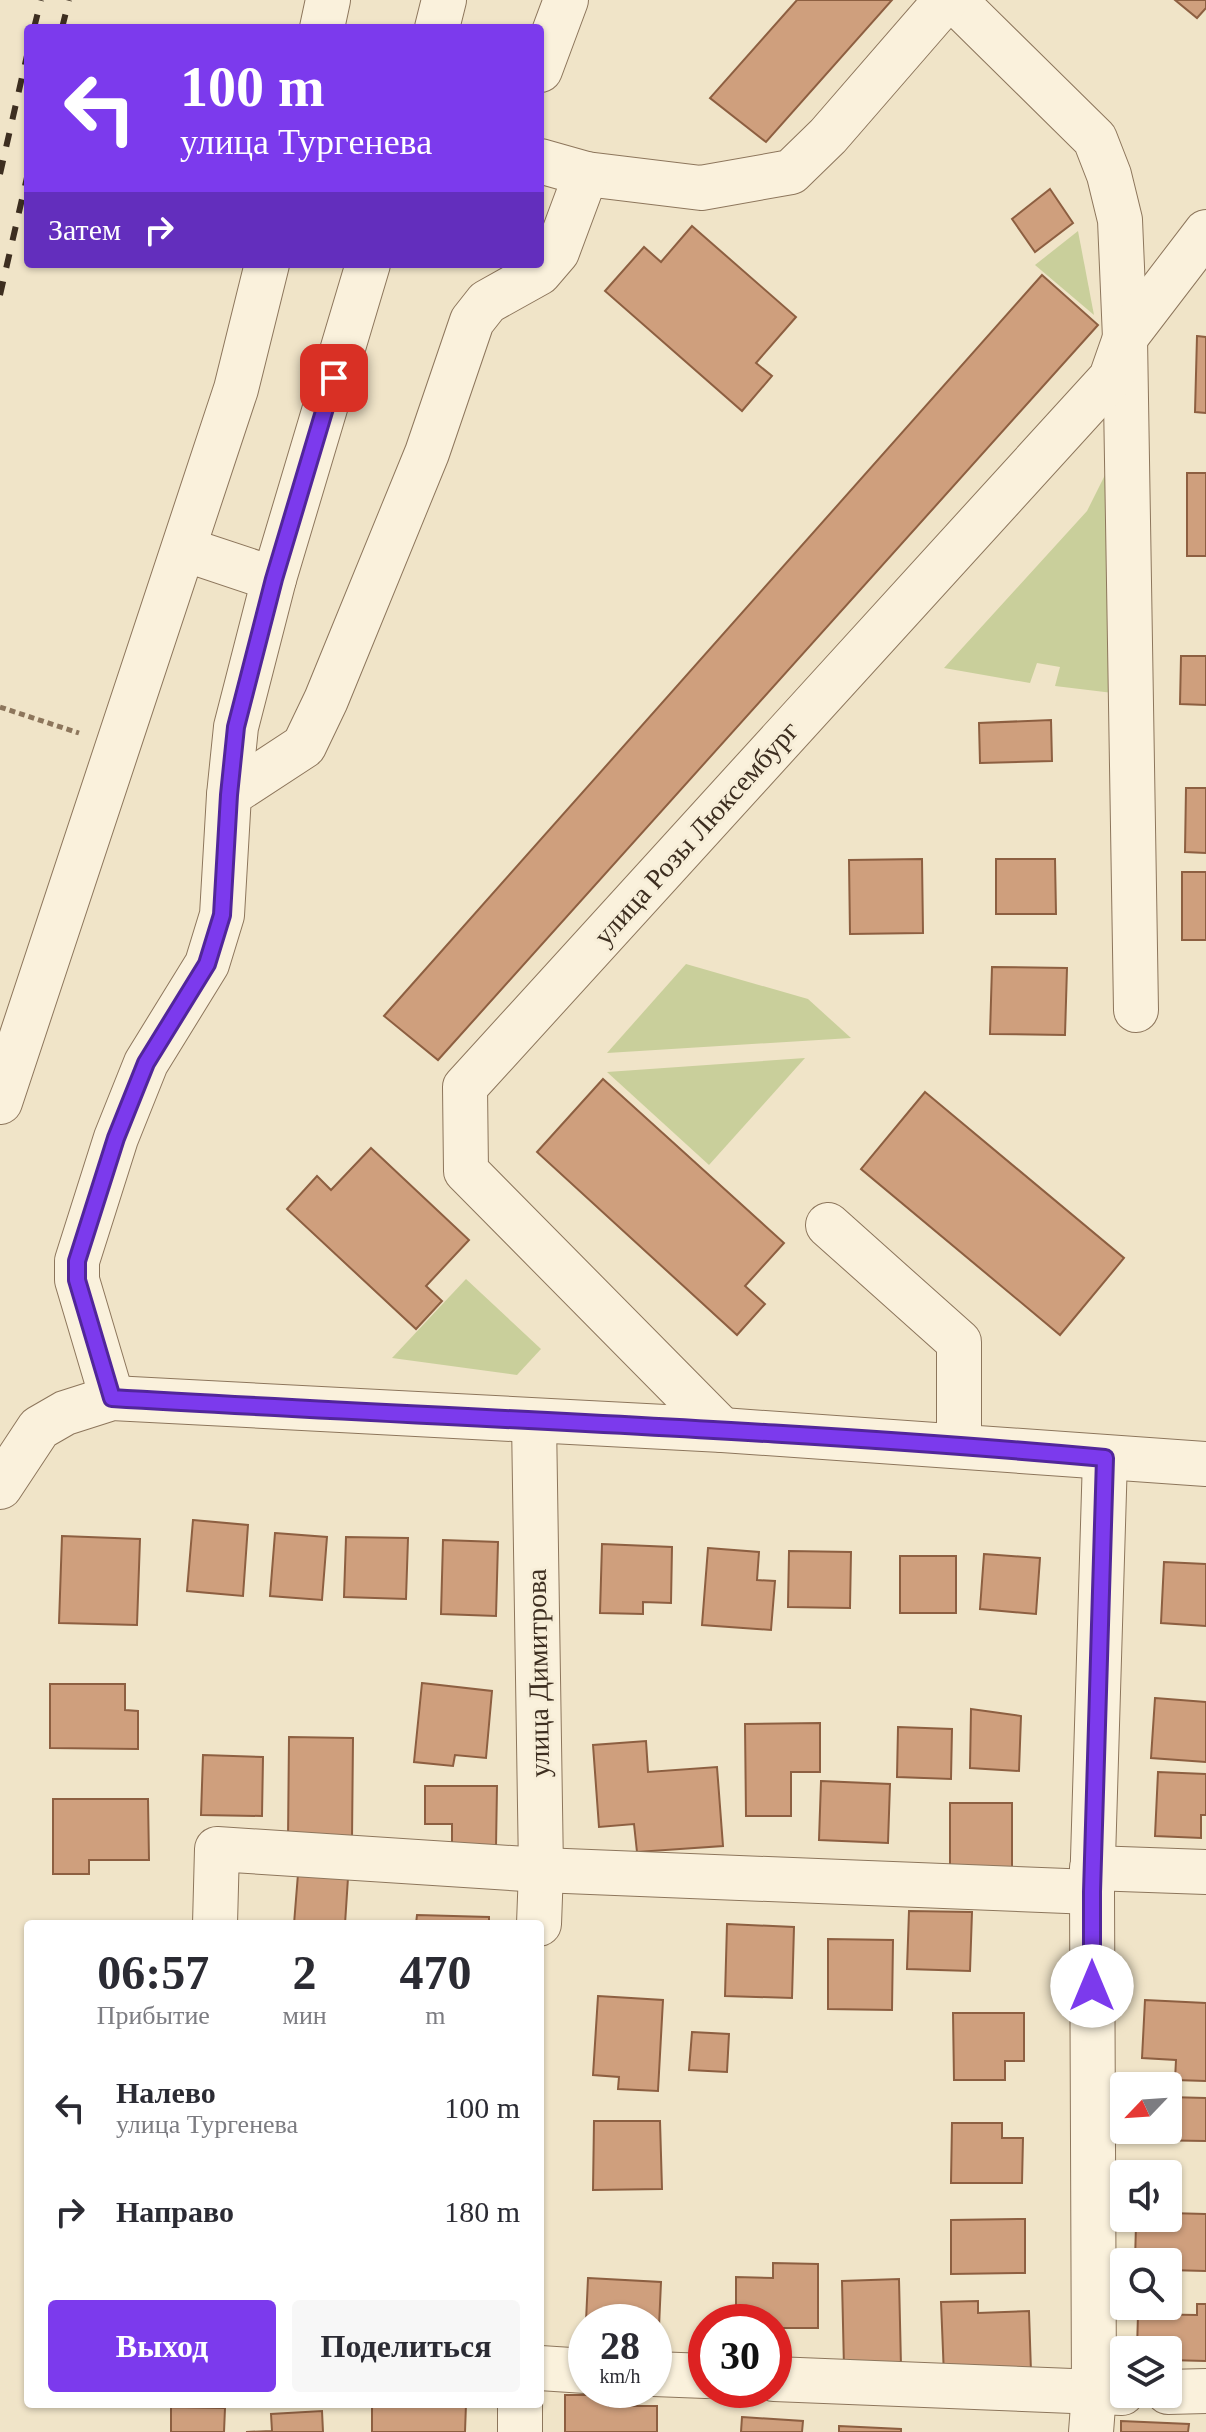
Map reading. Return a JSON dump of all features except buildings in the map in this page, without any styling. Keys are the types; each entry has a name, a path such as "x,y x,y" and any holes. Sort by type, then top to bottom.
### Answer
{"street":[{"path":"323,24 328,0"},
{"path":"438,24 444,0"},
{"path":"544,59 566,0"},
{"path":"544,162 586,174 701,188 791,172 828,136 946,0"},
{"path":"954,0 1095,139 1109,175 1120,220 1125,338 1136,1010"},
{"path":"544,267 557,252 586,174"},
{"name":"улица Розы Люксембург","path":"722,1430 466,1171 465,1087 1111,378 1125,338 1206,232"},
{"path":"0,1102 236,389 266,268"},
{"path":"112,1398 77,1280 77,1261 116,1138 146,1063 207,964 222,915 236,727 274,579 367,268"},
{"path":"229,795 304,746 326,700 427,453 472,321 487,302 543,268"},
{"path":"184,549 274,579"},
{"path":"828,1225 959,1342 959,1445"},
{"path":"5,1469 39,1428 65,1413 112,1398 722,1430 1206,1464"},
{"name":"улица Димитрова","path":"534,1421 539,1920"},
{"path":"792,2380 1103,2406 1092,1880 1105,1458"},
{"path":"215,1920 217,1849 541,1870 1092,1880 1206,1872"},
{"path":"544,2368 568,2370"},
{"path":"1182,2392 1206,2391"},
{"path":"520,2408 520,2432"}],"path":[{"path":"0,707 118,746"}],"green space":[{"path":"1078,231 1094,315 1035,265"},
{"path":"1117,451 1113,693 1055,686 1060,667 1037,663 1030,683 944,668 1087,511"},
{"path":"686,964 808,999 851,1038 607,1053"},
{"path":"805,1058 709,1165 607,1072"},
{"path":"466,1279 541,1349 517,1375 392,1358"}],"railway":[{"path":"35,24 41,0"},
{"path":"63,24 69,0"},
{"path":"0,174 24,69"},
{"path":"0,295 24,190"}],"route":[{"path":"334,378 274,579 236,727 222,915 207,964 146,1063 116,1138 77,1261 77,1280 112,1398 722,1430 1105,1458 1092,1986"}]}
